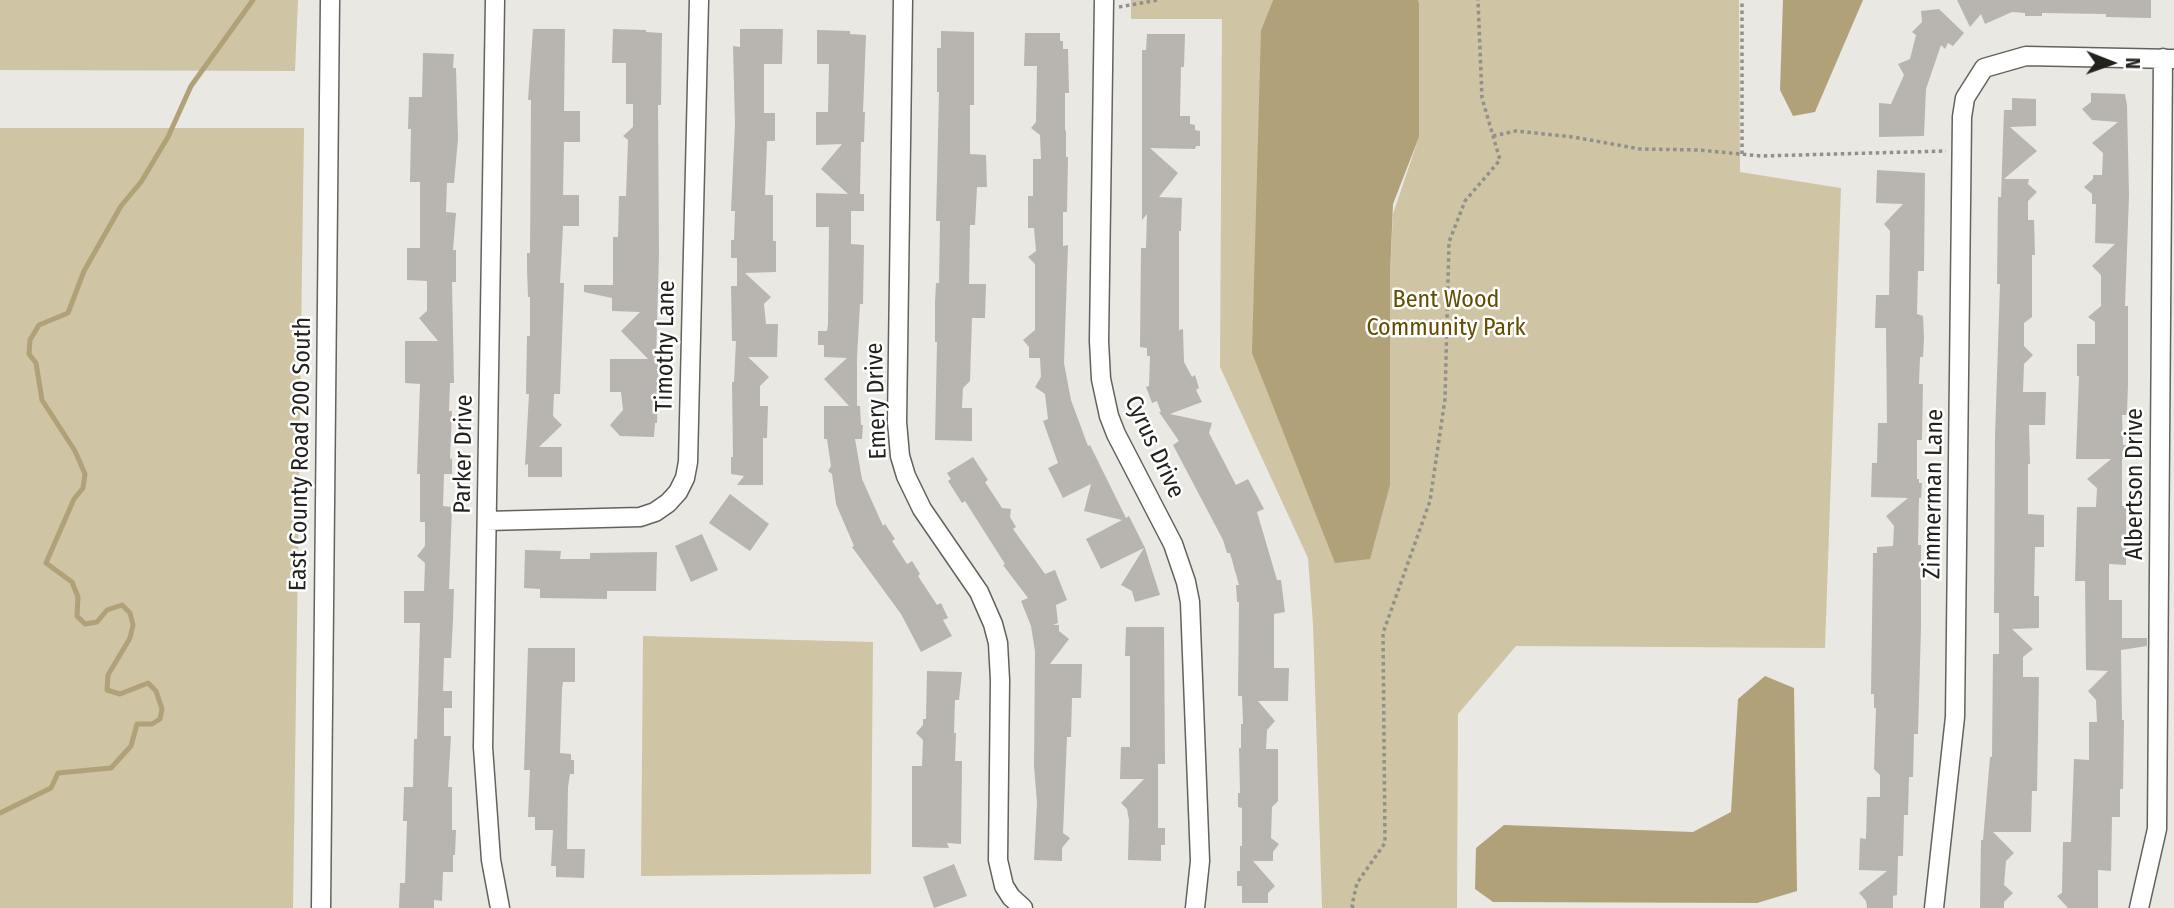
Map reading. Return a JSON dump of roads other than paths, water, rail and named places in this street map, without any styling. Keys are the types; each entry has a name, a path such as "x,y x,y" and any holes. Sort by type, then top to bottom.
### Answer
{"street":[{"name":"East County Road 200 South","path":"321,908 330,0"},
{"name":"Parker Drive","path":"495,0 484,747 491,860 500,908"},
{"name":"Timothy Lane","path":"487,522 640,517 655,512 668,503 685,478 688,462 699,0"},
{"name":"Emery Drive","path":"903,0 898,442 906,476 922,509 979,592 998,643 998,860 1000,876 1017,903"},
{"name":"Cyrus Drive","path":"1104,4 1099,341 1101,379 1116,434 1173,544 1190,602 1200,861 1195,908"},
{"name":"Zimmerman Lane","path":"1934,908 1955,717 1962,151 1965,98 1984,68 2026,56 2168,58"},
{"name":"Albertson Drive","path":"2138,908 2157,829 2168,58"}],"waterway":[{"path":"0,813 51,788 58,773 111,768 131,746 137,724 152,724 160,719 162,709 156,691 148,683 120,694 107,690 108,675 130,638 133,625 130,613 122,605 107,610 97,622 85,624 77,616 78,597 72,582 46,563 74,499 83,488 85,474 75,451 42,400 36,363 29,354 30,340 39,325 68,313 84,271 121,206 141,182 168,137 191,86 253,0"}],"park label":[{"name":"Bent Wood Community Park","path":"1446,314"}]}
